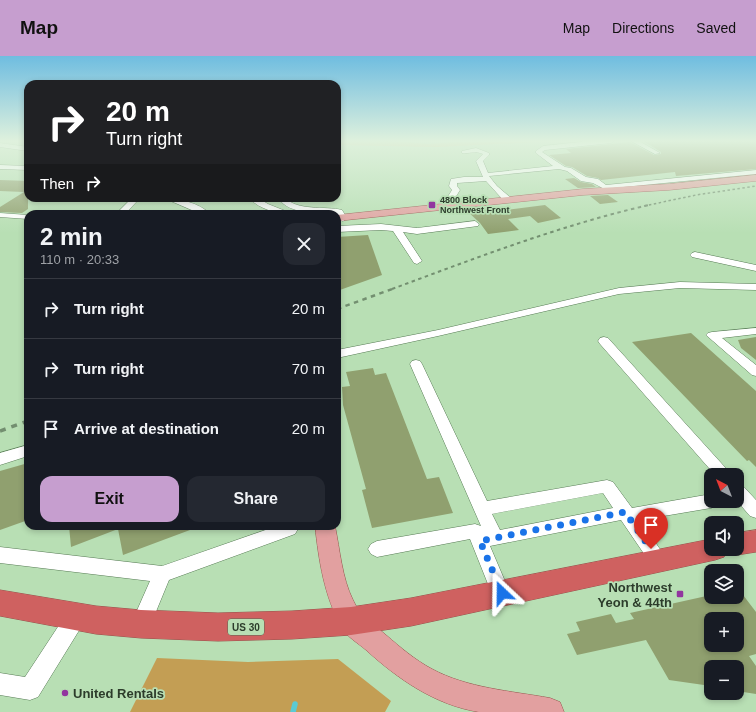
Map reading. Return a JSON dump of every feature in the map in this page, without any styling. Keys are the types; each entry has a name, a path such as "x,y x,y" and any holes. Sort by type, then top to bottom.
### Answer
{"highway":[{"name":"US 30","path":"0,603 96,620 141,624 218,627 292,626 351,621 411,612 704,551"}],"main road":[{"path":"341,218 607,188 682,186 756,178"},
{"path":"326,530 335,584 351,621 382,648 410,670 442,687 481,698 550,712"}],"street":[{"path":"485,172 508,200"},
{"path":"457,206 450,198 456,190 453,186 454,181 527,172"},
{"path":"574,172 584,179 595,181 607,188 756,172"},
{"path":"674,181 682,186"},
{"path":"124,210 133,202"},
{"path":"179,202 200,210"},
{"path":"257,202 276,210"},
{"path":"285,202 294,207 335,210"},
{"path":"0,216 24,217"},
{"path":"0,224 24,225"},
{"path":"341,229 380,227 397,230 417,230 475,224"},
{"path":"397,230 417,261"},
{"path":"695,255 756,268"},
{"path":"341,353 438,334 612,292 680,285 756,287"},
{"path":"756,330 712,335 756,372"},
{"path":"604,341 718,468"},
{"path":"416,364 482,509 487,539 502,593"},
{"path":"0,459 24,451"},
{"path":"482,509 607,486 659,561"},
{"path":"744,499 756,511"},
{"path":"378,549 475,531 487,539 626,514 704,502"},
{"path":"0,555 162,574 283,530"},
{"path":"141,624 162,574"},
{"path":"0,684 30,689 76,617"}],"shaded area":[{"path":"157,658 248,662 338,659 391,701 385,712 130,712"}],"building":[{"path":"580,172 726,172 676,176 675,172 601,180 587,176"},
{"path":"574,178 581,182 592,184 596,187 578,188 565,179"},
{"path":"0,180 24,181 24,192 0,191"},
{"path":"24,192 24,202 28,202 28,209 24,210 22,213 0,212 0,207"},
{"path":"608,195 618,202 600,204 590,196"},
{"path":"545,205 561,218 538,223 530,216 508,219 519,230 488,234 480,223 467,211 504,207 506,210"},
{"path":"368,235 382,275 341,290 341,237"},
{"path":"691,333 756,391 756,467 749,460 747,461 632,342"},
{"path":"756,337 756,360 741,348 738,340"},
{"path":"373,368 375,375 386,373 427,479 439,477 453,513 372,528 362,490 366,489 343,405 342,387 350,386 346,372"},
{"path":"24,464 24,521 0,530 0,471"},
{"path":"69,530 115,530 71,547"},
{"path":"118,530 190,530 123,555"},
{"path":"744,596 756,612 756,654 749,656 756,666 756,694 744,692 744,660 704,660 704,685 669,680 646,640 577,655 567,634 580,631 576,622 611,614 616,623 634,619 630,613 704,597 704,604 744,604"}],"waterway":[{"path":"293,712 295,704"}],"railway":[{"path":"644,206 696,195 756,186"},
{"path":"392,289 551,232 649,205"},
{"path":"341,308 395,288"},
{"path":"0,431 24,422"}],"place":[{"name":"4800 Block Northwest Front","path":"432,205"},
{"name":"Northwest Yeon & 44th","path":"680,594"},
{"name":"United Rentals","path":"65,693"}],"route":[{"path":"502,593 480,541 625,512 651,549"}]}
